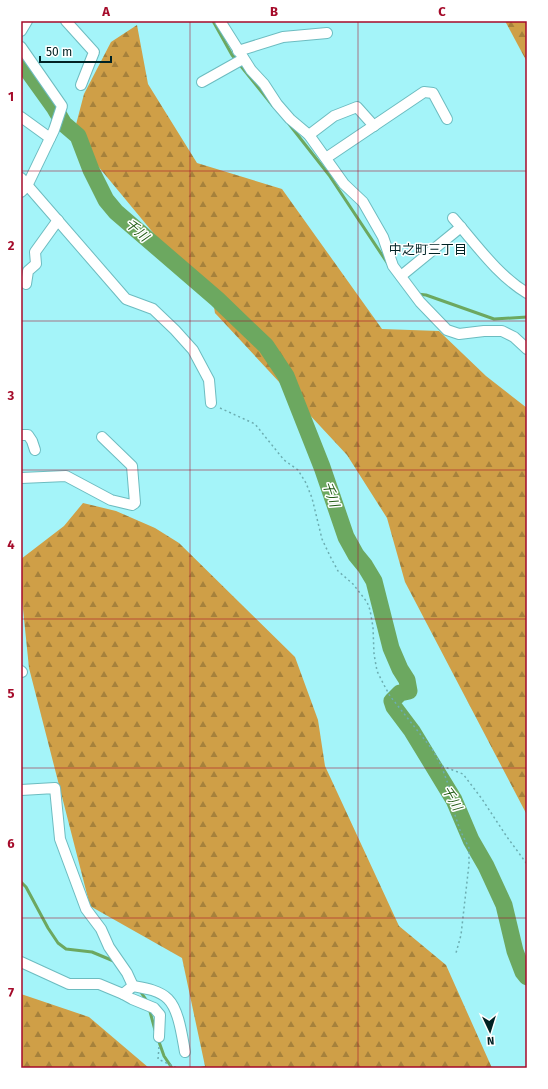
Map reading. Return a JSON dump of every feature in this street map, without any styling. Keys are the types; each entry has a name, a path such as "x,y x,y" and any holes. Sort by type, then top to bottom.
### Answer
{"street":[{"path":"21,31 27,21"},
{"path":"66,21 94,52 82,85"},
{"path":"220,21 250,70 264,84 277,104 290,119 309,135 344,184 363,202 383,237 393,266 420,302 447,330 459,334 484,331 502,331 514,337 527,349"},
{"path":"202,82 241,55 283,37 328,33"},
{"path":"21,47 62,106 50,138 23,185 58,220 126,299 153,309 193,350 209,380 211,403"},
{"path":"326,158 424,92 433,93 447,119"},
{"path":"309,135 334,116 356,107 374,126"},
{"path":"21,117 50,138"},
{"path":"453,218 498,270 514,285 527,293"},
{"path":"26,284 28,270 36,264 35,252 58,220"},
{"path":"401,276 461,227"},
{"path":"21,436 28,435 35,450"},
{"path":"21,478 66,476 111,500 132,505 135,503 132,466 102,437"},
{"path":"21,790 55,788 60,839 86,909 101,929 109,947 127,973 133,986"},
{"path":"21,962 68,984 99,984 154,1008 160,1015 159,1037"},
{"path":"123,994 133,986 150,989 167,998 173,1005 186,1052"}],"path":[{"path":"211,403 226,412 256,424 284,460 298,470 302,476 312,498 322,539 330,556 338,571 353,584 368,606 373,627 374,654 377,671 390,696 432,749 441,765 448,784 454,812 460,830 469,848 469,864 461,935 456,953"},
{"path":"441,765 463,774 527,864"},
{"path":"159,1037 158,1059 177,1068"}],"green space":[{"path":"505,21 527,21 527,62"},
{"path":"137,25 148,84 197,163 282,189 382,329 439,331 486,376 527,408 527,815 405,582 387,518 347,455 215,313 211,290 155,235 73,136 84,94 111,42"},
{"path":"83,503 116,511 155,528 179,543 295,657 318,720 325,766 399,926 446,965 492,1068 195,1068 205,1066 182,958 90,906 29,668 21,589 21,559 64,526"},
{"path":"21,994 89,1017 149,1068 21,1068"}],"waterway":[{"path":"213,21 232,55 273,106"},
{"name":"千川","path":"21,61 54,107 64,124 78,136 91,170 106,200 116,212 217,299 266,346 286,376 322,467 346,537 356,555 374,581 391,648 400,669 407,680 409,691 400,693 392,701 394,707 412,731 454,800 471,840 486,866 504,905 515,951 523,972 527,977"},
{"path":"289,124 329,175 388,264"},
{"path":"417,294 426,295 494,319 527,317"},
{"path":"21,882 26,887 48,928 58,943 66,949 92,952 116,962"},
{"path":"140,991 147,1001"},
{"path":"149,1008 155,1030"},
{"path":"158,1039 164,1056 172,1068"}],"district":[{"name":"中之町三丁目","path":"428,249"}]}
